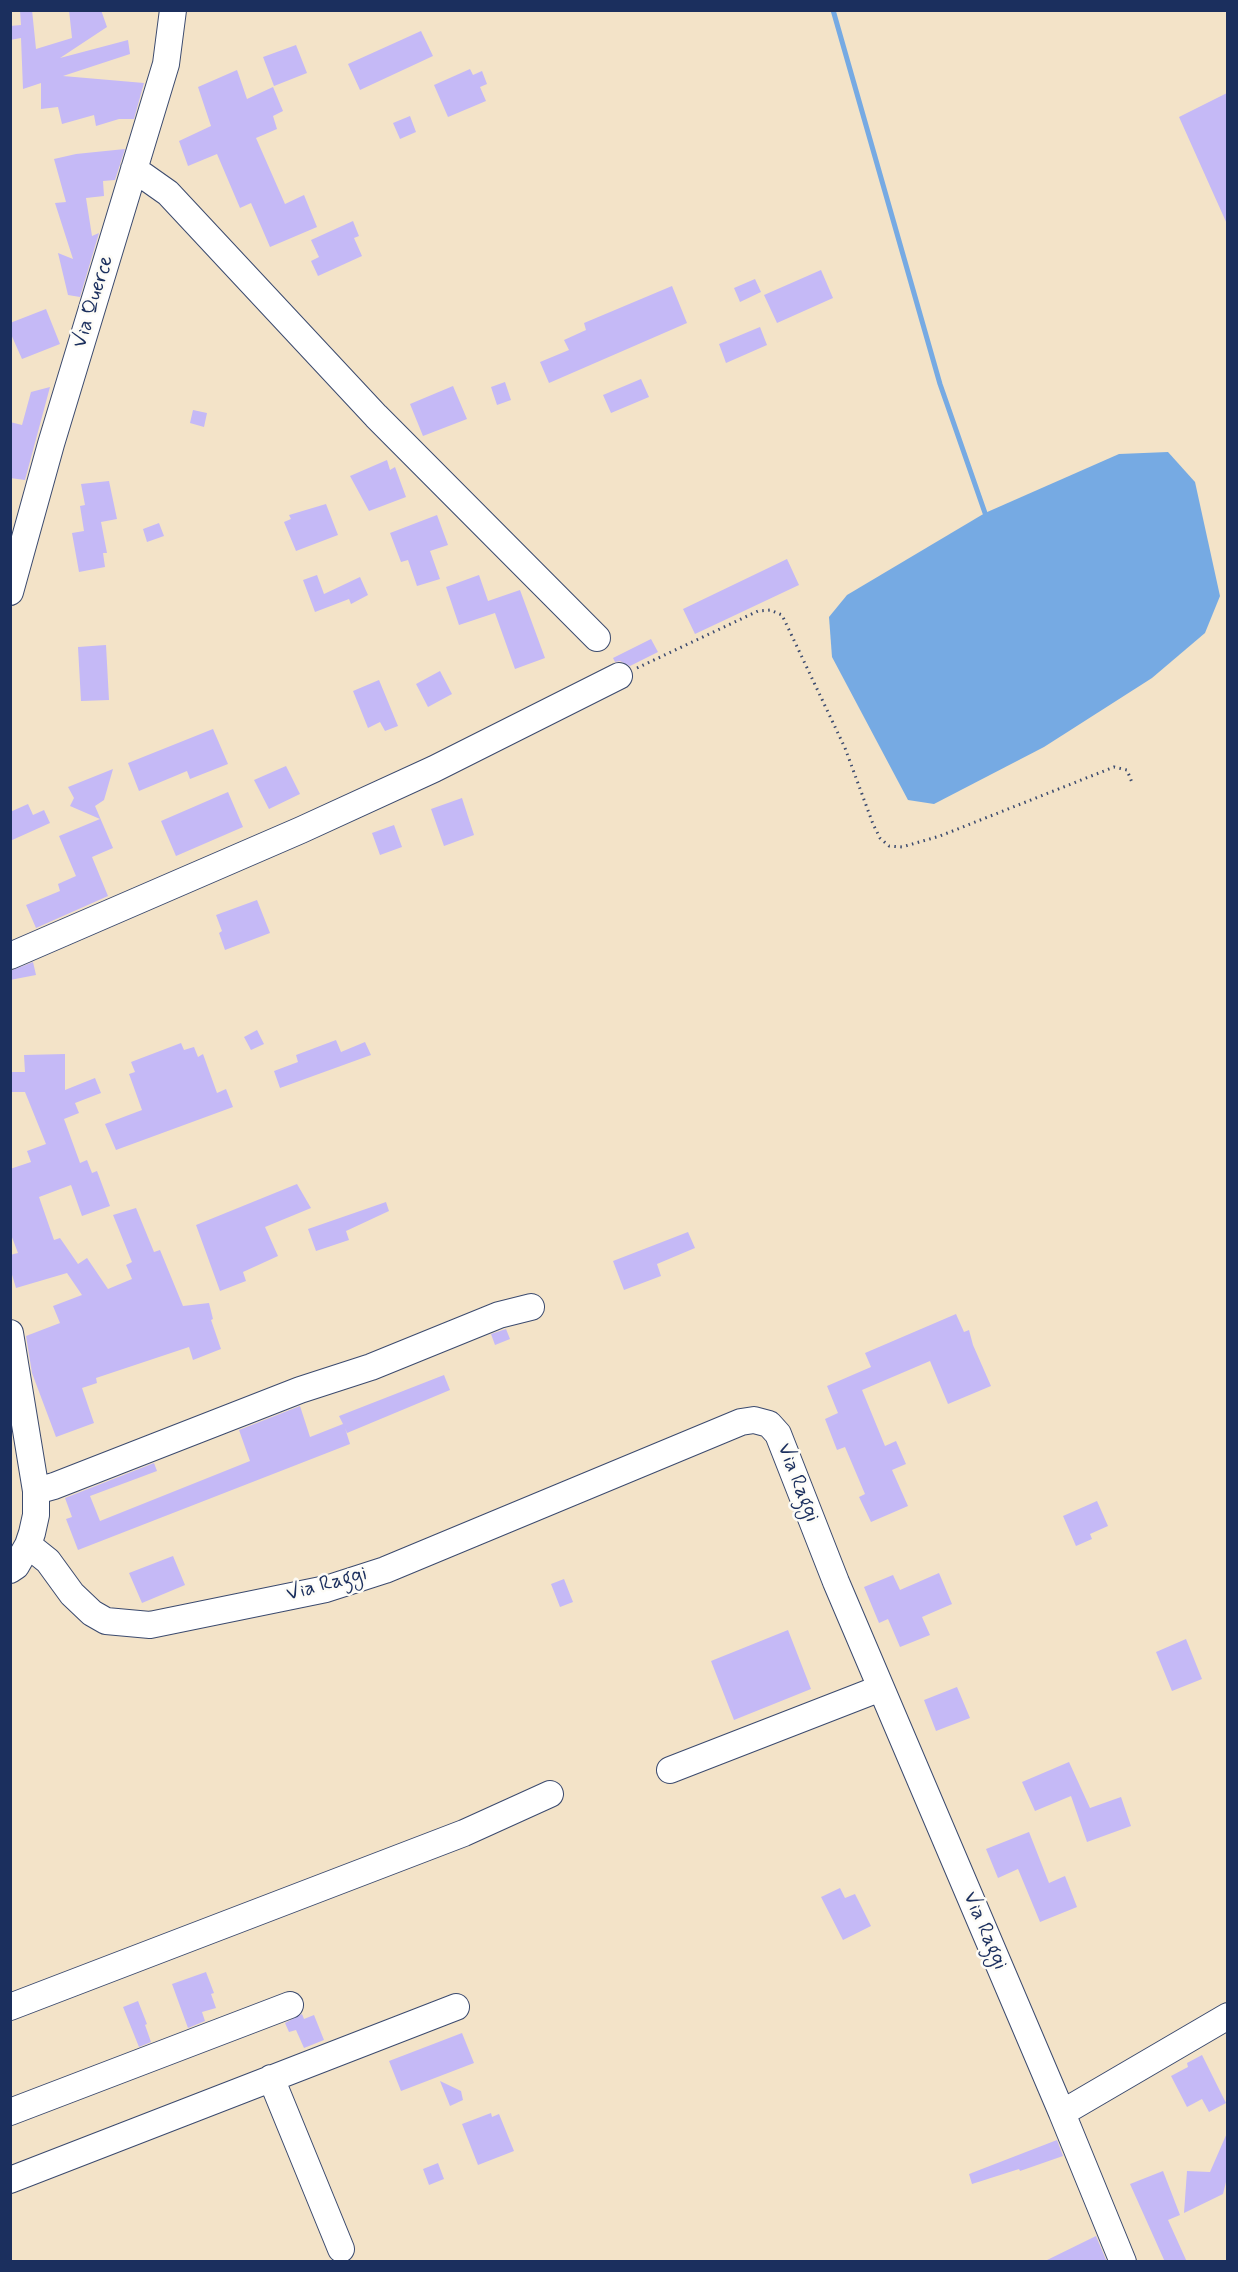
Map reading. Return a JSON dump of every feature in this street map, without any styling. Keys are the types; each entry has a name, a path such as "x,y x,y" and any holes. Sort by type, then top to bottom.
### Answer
{"street":[{"name":"Via Querce","path":"10,592 51,444 166,64 173,10"},
{"path":"134,169 168,193 376,416 597,638"},
{"path":"10,956 141,898 221,866 434,769 619,676"},
{"path":"36,1491 300,1390 371,1367 499,1316 531,1307"},
{"path":"10,1333 36,1491 36,1515 28,1545 16,1566 10,1570"},
{"name":"Via Raggi","path":"28,1545 48,1561 72,1594 92,1613 106,1621 150,1625 326,1588 385,1569 730,1426 754,1420 769,1424 778,1434 836,1582 1123,2262"},
{"path":"670,1770 881,1688"},
{"path":"10,2007 464,1833 550,1794"},
{"path":"10,2112 291,2005"},
{"path":"10,2180 456,2007"},
{"path":"1062,2113 1227,2016"},
{"path":"271,2078 341,2249"}],"path":[{"path":"619,676 758,611 770,610 782,615 845,748 873,824 880,838 889,846 902,847 940,836 1114,767 1126,770 1133,785"}],"water":[{"path":"1168,452 1195,482 1220,596 1205,633 1152,678 1044,747 934,804 908,800 832,657 829,617 847,595 985,513 1119,454"}],"building":[{"path":"20,10 32,10 36,49 72,38 69,10 101,10 107,27 60,58 128,40 130,54 63,76 144,83 134,119 119,119 96,126 94,115 62,124 58,107 41,109 41,83 23,89 21,38 10,40 10,26 21,25"},
{"path":"421,31 433,56 360,90 348,64"},
{"path":"296,45 307,73 274,86 263,57"},
{"path":"470,69 473,75 482,71 487,84 480,87 486,101 448,117 434,85"},
{"path":"237,70 247,99 273,87 283,111 273,116 277,129 256,138 285,204 304,195 317,227 270,247 251,203 240,208 217,154 188,166 179,141 211,126 198,87"},
{"path":"1227,93 1227,224 1179,117"},
{"path":"410,116 416,132 400,139 393,123"},
{"path":"125,149 115,180 103,181 104,196 86,198 92,236 99,233 80,297 68,295 58,253 73,259 55,203 66,202 54,159 76,154"},
{"path":"353,221 359,236 354,238 362,256 318,276 311,261 319,257 311,240"},
{"path":"821,270 833,298 777,323 764,295"},
{"path":"755,279 761,292 740,302 734,288"},
{"path":"672,286 687,323 549,383 540,362 569,350 564,340 586,330 584,323"},
{"path":"46,309 60,344 22,359 10,332 10,323"},
{"path":"760,327 767,345 726,363 719,344"},
{"path":"641,379 649,397 611,413 603,395"},
{"path":"505,382 511,400 497,405 491,387"},
{"path":"453,386 467,419 423,436 410,404"},
{"path":"50,387 25,480 10,478 10,422 22,425 31,392"},
{"path":"193,410 207,413 204,427 190,423"},
{"path":"387,460 390,470 395,467 406,497 369,511 350,476"},
{"path":"109,481 117,519 101,522 107,553 103,553 105,567 79,572 72,533 84,531 80,506 85,505 81,484"},
{"path":"326,504 338,535 296,551 284,522 291,519 289,515"},
{"path":"437,515 448,545 430,551 440,579 417,586 408,560 401,562 390,533"},
{"path":"159,523 164,536 147,542 143,529"},
{"path":"787,559 799,585 695,634 683,609"},
{"path":"317,575 324,594 360,577 368,595 351,604 349,599 315,612 303,580"},
{"path":"479,575 488,601 520,590 545,658 515,669 495,613 459,625 446,587"},
{"path":"651,639 658,652 630,666 620,661 615,662 613,658"},
{"path":"106,645 109,700 81,701 78,647"},
{"path":"440,671 452,694 428,707 416,684"},
{"path":"379,680 398,726 385,731 380,722 368,728 353,691"},
{"path":"213,729 228,764 190,779 187,771 139,791 128,763"},
{"path":"286,766 300,794 269,809 254,780"},
{"path":"113,769 104,800 95,806 113,848 92,857 108,896 36,928 26,905 60,891 58,884 76,876 59,836 100,819 70,806 74,798 68,787"},
{"path":"228,792 243,827 176,856 161,821"},
{"path":"462,798 474,835 444,846 431,809"},
{"path":"28,804 33,815 44,810 50,823 10,841 10,812"},
{"path":"394,825 402,847 380,855 372,833"},
{"path":"257,900 270,933 225,950 219,933 222,931 216,915"},
{"path":"33,962 36,975 10,980 10,971"},
{"path":"257,1030 264,1044 251,1050 244,1037"},
{"path":"336,1040 341,1052 365,1042 371,1055 280,1088 274,1071 298,1062 296,1055"},
{"path":"181,1043 184,1050 194,1047 198,1057 203,1054 217,1093 226,1089 233,1107 116,1150 105,1124 142,1110 129,1074 135,1072 131,1062"},
{"path":"65,1054 65,1090 95,1078 101,1093 75,1103 79,1113 64,1119 80,1163 87,1160 92,1173 97,1171 110,1206 82,1216 71,1185 39,1197 54,1240 60,1238 78,1264 87,1258 108,1289 132,1279 126,1265 132,1262 113,1215 136,1208 154,1252 160,1250 183,1306 209,1303 213,1319 211,1320 221,1349 193,1360 189,1347 96,1378 97,1383 82,1388 94,1423 56,1437 32,1373 26,1336 60,1323 53,1306 82,1295 67,1273 16,1288 10,1268 10,1255 18,1253 10,1232 10,1169 31,1162 27,1151 46,1144 25,1092 10,1092 10,1072 25,1072 24,1055"},
{"path":"297,1184 311,1208 265,1227 278,1256 243,1272 246,1281 220,1291 196,1225"},
{"path":"386,1202 389,1211 346,1231 349,1240 316,1251 308,1229"},
{"path":"688,1232 695,1248 657,1264 661,1276 624,1290 613,1261"},
{"path":"956,1314 964,1332 969,1330 991,1386 948,1404 930,1361 862,1390 885,1446 896,1441 906,1464 892,1470 908,1506 871,1522 859,1497 865,1494 845,1447 837,1450 825,1419 838,1413 827,1386 871,1367 865,1353"},
{"path":"506,1329 510,1339 495,1345 491,1334"},
{"path":"444,1375 450,1390 347,1433 345,1428 350,1444 78,1550 66,1519 72,1517 65,1498 154,1463 157,1471 90,1496 100,1521 250,1461 239,1430 300,1406 310,1437 343,1424 339,1416"},
{"path":"1097,1501 1108,1526 1090,1534 1092,1539 1076,1546 1063,1516"},
{"path":"173,1556 185,1585 142,1603 129,1573"},
{"path":"939,1573 952,1604 922,1617 930,1635 900,1647 888,1619 879,1623 864,1587 893,1575 900,1590"},
{"path":"564,1579 573,1602 560,1607 551,1584"},
{"path":"788,1630 811,1689 734,1720 711,1661"},
{"path":"1186,1639 1202,1679 1172,1691 1156,1652"},
{"path":"957,1687 970,1718 936,1731 924,1700"},
{"path":"1069,1762 1090,1808 1121,1797 1131,1826 1087,1842 1071,1796 1035,1811 1022,1782"},
{"path":"1029,1832 1049,1883 1065,1876 1077,1907 1040,1922 1018,1869 998,1878 986,1849"},
{"path":"840,1888 845,1898 855,1894 871,1926 843,1940 821,1897"},
{"path":"206,1972 214,1993 211,1994 216,2008 202,2012 205,2021 188,2028 172,1984"},
{"path":"138,2001 151,2042 139,2047 123,2007"},
{"path":"302,2014 304,2019 314,2015 324,2040 304,2048 296,2030 289,2032 285,2023"},
{"path":"462,2033 474,2063 401,2091 389,2061"},
{"path":"1202,2055 1226,2103 1209,2112 1202,2099 1187,2107 1171,2076 1188,2067 1187,2063"},
{"path":"440,2081 461,2091 463,2100 450,2106"},
{"path":"491,2113 492,2117 499,2114 514,2151 478,2165 462,2124"},
{"path":"1227,2133 1227,2178 1223,2194 1184,2213 1187,2171 1210,2172"},
{"path":"1057,2140 1063,2156 972,2184 969,2174"},
{"path":"438,2163 444,2179 429,2185 423,2169"},
{"path":"1163,2171 1180,2215 1168,2220 1187,2262 1165,2262 1130,2184"},
{"path":"1096,2236 1107,2262 1043,2262"}],"waterway":[{"path":"833,10 940,384 985,513"}]}
